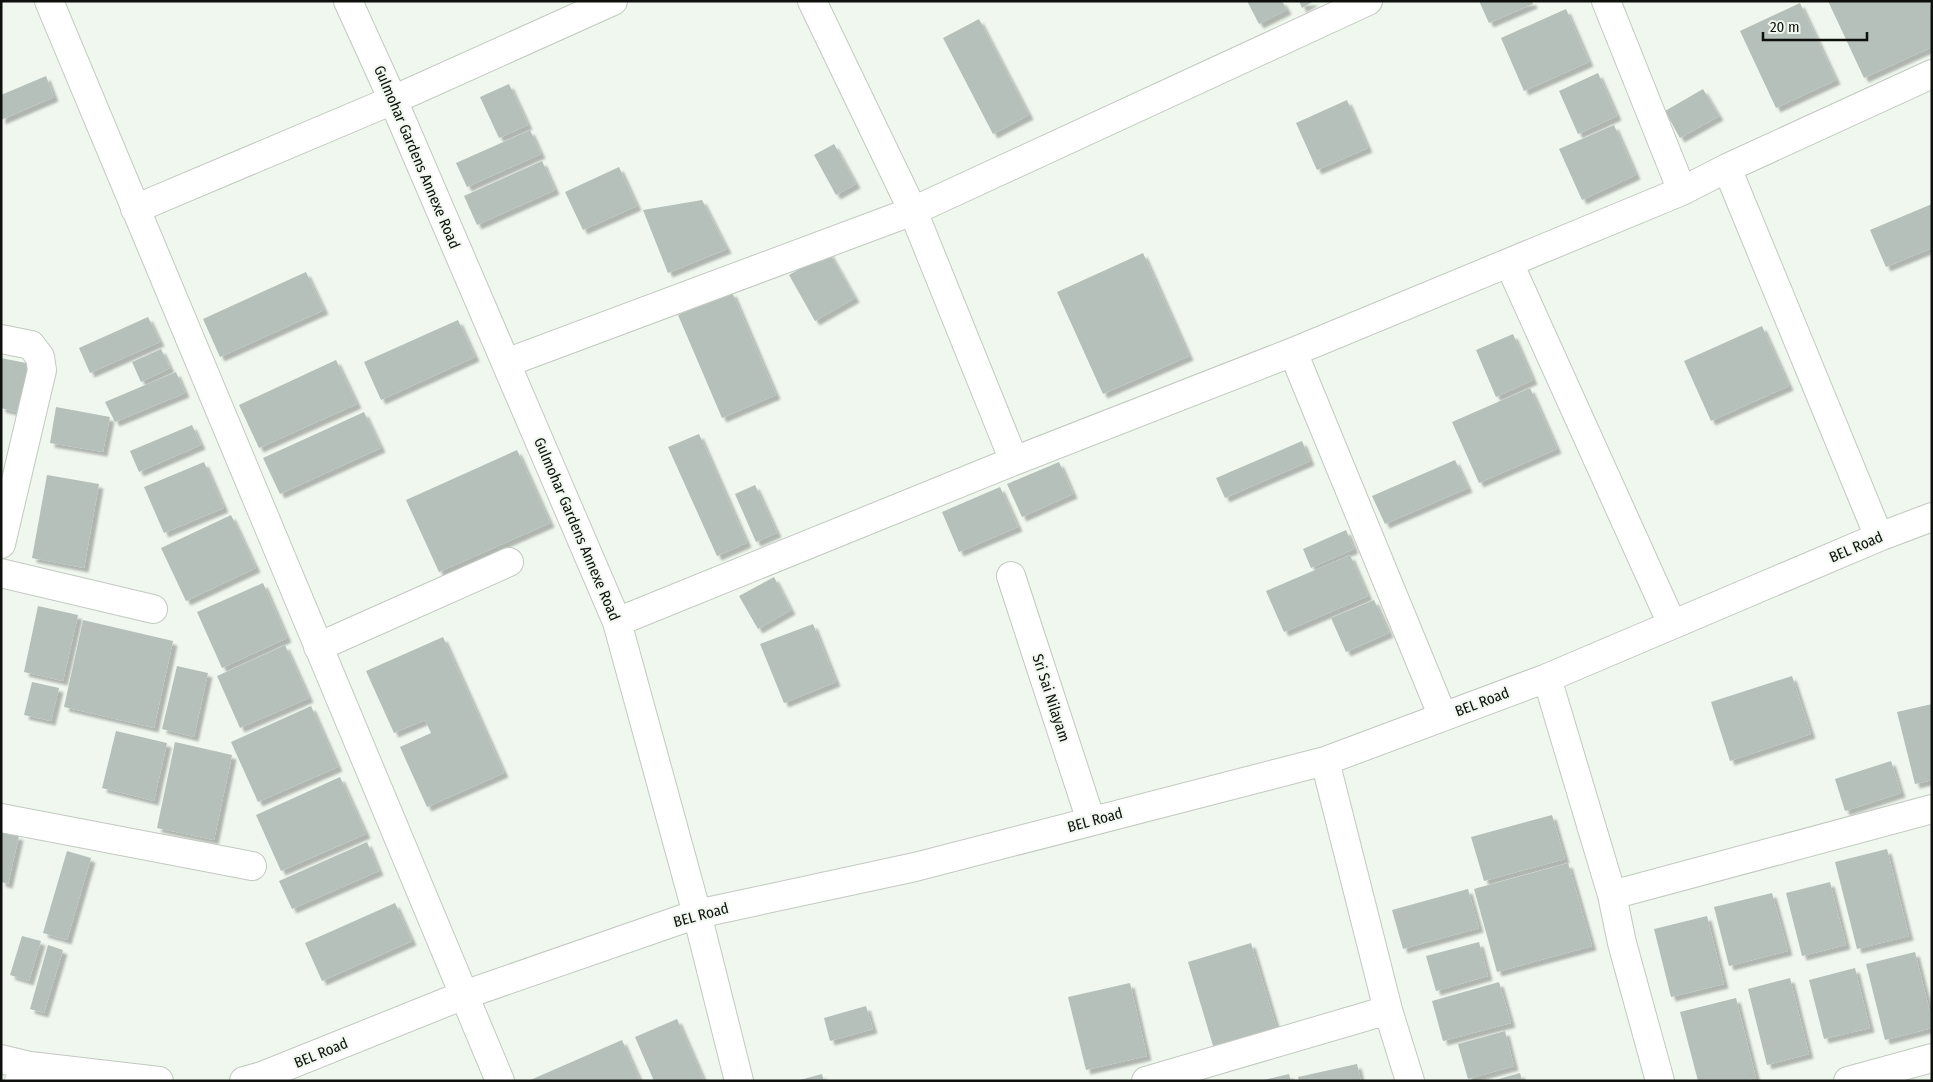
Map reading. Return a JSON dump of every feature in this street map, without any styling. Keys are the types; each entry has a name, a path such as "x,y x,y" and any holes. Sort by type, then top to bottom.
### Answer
{"street":[{"path":"49,1 500,1081"},
{"name":"Gulmohar Gardens Annexe Road","path":"348,1 393,100 617,622 697,914 739,1081"},
{"path":"135,209 393,100 614,1"},
{"path":"812,1 913,211 1014,461"},
{"path":"506,363 913,211 1368,1"},
{"path":"1606,1 1682,191"},
{"path":"617,622 1014,461 1293,352 1682,191 1727,168 1932,74"},
{"path":"1727,168 1879,537"},
{"path":"1509,263 1672,624"},
{"path":"1,339 32,345 40,357 42,370 1,544"},
{"path":"1293,352 1443,717"},
{"name":"BEL Road","path":"244,1081 262,1076 464,995 697,914 915,867 1325,761 1546,678 1879,537 1932,517"},
{"path":"318,647 509,562"},
{"path":"1,573 153,609"},
{"name":"Sri Sai Nilayam","path":"1011,576 1091,821"},
{"path":"1546,678 1612,895 1622,943 1660,1081"},
{"path":"1325,761 1388,1010 1410,1081"},
{"path":"1612,895 1932,809"},
{"path":"1,818 252,866"},
{"path":"1146,1081 1176,1077 1388,1010"},
{"path":"1,1059 24,1074 159,1081"},
{"path":"1848,1081 1920,1068"}],"building":[{"path":"1247,1 1282,1 1287,10 1259,24"},
{"path":"1299,1 1314,1 1302,8"},
{"path":"1479,1 1532,1 1533,4 1489,23"},
{"path":"1828,1 1930,1 1932,47 1864,78"},
{"path":"1800,3 1836,80 1776,108 1740,31"},
{"path":"1566,9 1589,62 1524,91 1501,38"},
{"path":"979,19 1029,115 993,134 943,38"},
{"path":"1598,73 1617,116 1578,134 1559,91"},
{"path":"46,76 54,97 1,120 1,95"},
{"path":"509,84 528,125 499,138 480,97"},
{"path":"1703,89 1719,116 1680,138 1665,111"},
{"path":"1347,100 1368,148 1317,170 1296,123"},
{"path":"1614,125 1636,175 1582,200 1559,149"},
{"path":"530,130 541,154 467,187 456,163"},
{"path":"834,144 856,184 836,195 814,155"},
{"path":"542,161 555,190 477,225 464,196"},
{"path":"619,167 637,206 583,230 565,192"},
{"path":"702,200 727,249 668,273 643,210"},
{"path":"1932,204 1932,248 1886,267 1870,230"},
{"path":"829,252 855,298 815,321 789,275"},
{"path":"1143,253 1189,356 1103,394 1057,292"},
{"path":"306,272 324,310 220,357 203,319"},
{"path":"732,292 776,395 722,418 678,315"},
{"path":"148,317 160,342 90,373 79,348"},
{"path":"458,320 475,357 381,400 364,362"},
{"path":"1762,326 1789,386 1711,421 1684,361"},
{"path":"1513,334 1533,380 1496,397 1476,350"},
{"path":"161,349 170,368 141,382 132,362"},
{"path":"1,358 31,364 20,413 1,408"},
{"path":"336,360 357,404 259,448 239,405"},
{"path":"176,372 185,393 115,422 105,402"},
{"path":"1530,388 1557,449 1479,483 1452,422"},
{"path":"56,407 110,417 103,452 50,443"},
{"path":"364,412 381,448 280,494 263,458"},
{"path":"192,425 201,445 139,472 130,451"},
{"path":"699,434 747,543 717,556 668,447"},
{"path":"1302,441 1310,461 1225,498 1216,478"},
{"path":"517,450 550,523 439,572 406,500"},
{"path":"1455,460 1468,488 1385,524 1372,496"},
{"path":"204,462 224,508 164,533 144,487"},
{"path":"1059,462 1073,494 1022,517 1007,484"},
{"path":"47,475 99,484 84,568 32,558"},
{"path":"755,485 777,533 756,542 735,494"},
{"path":"1000,487 1018,527 959,552 942,512"},
{"path":"231,515 256,568 186,601 161,548"},
{"path":"1346,530 1354,549 1311,568 1303,549"},
{"path":"1350,555 1368,596 1284,632 1266,591"},
{"path":"774,577 791,610 758,629 739,596"},
{"path":"263,583 287,638 222,668 197,612"},
{"path":"1374,600 1389,633 1346,652 1331,618"},
{"path":"38,606 78,615 63,681 24,672"},
{"path":"83,620 173,641 154,728 64,707"},
{"path":"813,624 836,682 784,703 760,644"},
{"path":"443,637 504,773 427,807 400,747 431,733 425,720 394,733 366,671"},
{"path":"285,645 309,698 240,728 217,676"},
{"path":"177,666 208,673 194,737 162,729"},
{"path":"1792,676 1811,734 1730,761 1711,702"},
{"path":"32,682 59,688 51,721 24,715"},
{"path":"1932,704 1932,780 1915,784 1897,712"},
{"path":"311,706 338,767 258,802 231,742"},
{"path":"116,731 167,743 154,801 102,788"},
{"path":"175,742 232,755 214,840 157,828"},
{"path":"1891,761 1901,793 1845,811 1835,779"},
{"path":"340,777 366,834 281,871 256,815"},
{"path":"1552,815 1565,859 1484,881 1471,837"},
{"path":"1,832 19,836 8,884 1,882"},
{"path":"367,842 379,871 292,909 279,881"},
{"path":"1887,849 1909,936 1857,949 1835,862"},
{"path":"67,851 91,858 67,940 43,933"},
{"path":"1568,863 1592,946 1497,972 1474,889"},
{"path":"1830,882 1846,945 1802,956 1786,893"},
{"path":"1468,889 1479,928 1403,949 1392,910"},
{"path":"1772,893 1788,951 1729,966 1714,907"},
{"path":"395,903 412,941 322,981 305,943"},
{"path":"1707,916 1724,984 1671,997 1654,929"},
{"path":"22,936 41,941 29,981 10,975"},
{"path":"1479,942 1488,976 1436,991 1426,956"},
{"path":"1251,943 1277,1029 1214,1049 1188,962"},
{"path":"48,945 63,950 44,1013 30,1009"},
{"path":"1915,952 1932,1020 1932,1028 1885,1040 1866,964"},
{"path":"1855,968 1870,1028 1824,1039 1809,980"},
{"path":"1790,978 1809,1054 1767,1065 1748,989"},
{"path":"1499,982 1511,1023 1443,1041 1432,1001"},
{"path":"1130,983 1147,1056 1086,1070 1068,997"},
{"path":"1736,998 1756,1078 1743,1081 1698,1081 1680,1012"},
{"path":"866,1006 873,1029 830,1041 824,1018"},
{"path":"677,1019 704,1081 654,1081 635,1037"},
{"path":"1505,1031 1514,1066 1468,1079 1458,1044"},
{"path":"622,1040 640,1081 528,1081"},
{"path":"1357,1064 1361,1081 1299,1081 1298,1077"},
{"path":"1520,1073 1522,1081 1495,1081 1495,1080"},
{"path":"822,1074 824,1081 800,1081 800,1080"},
{"path":"1289,1074 1291,1081 1264,1081 1264,1080"}]}
